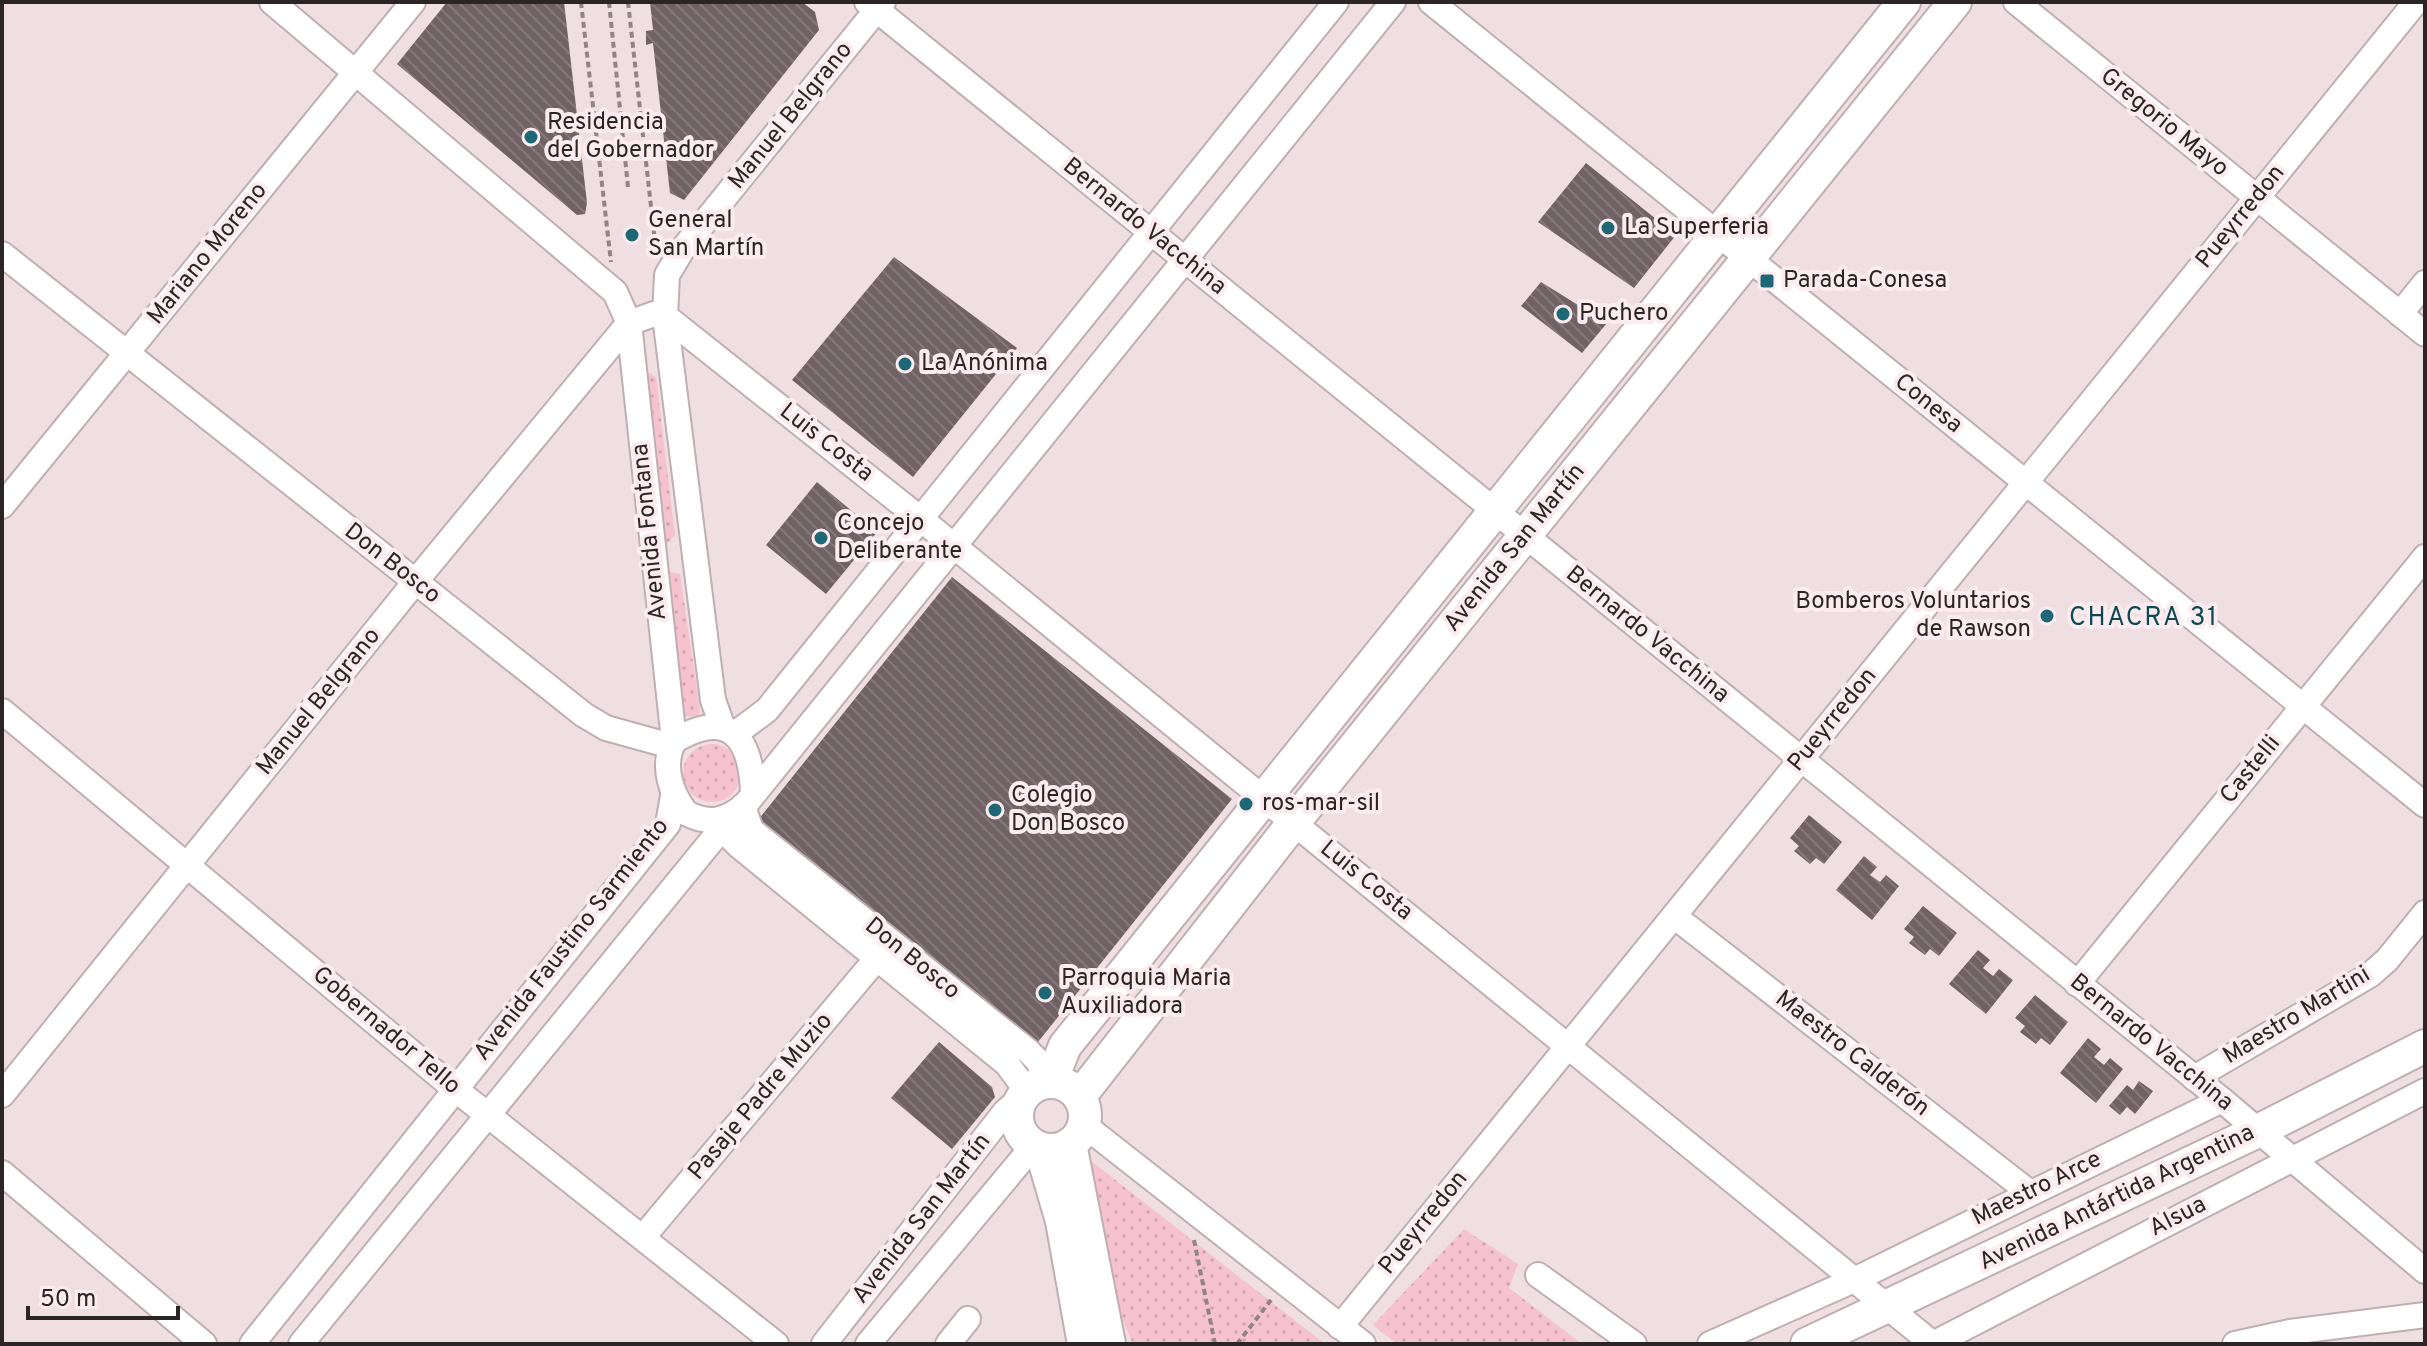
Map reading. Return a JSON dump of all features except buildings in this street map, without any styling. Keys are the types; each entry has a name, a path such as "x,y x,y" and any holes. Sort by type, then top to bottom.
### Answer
{"main road":[{"name":"Avenida San Martín","path":"1904,2 1065,1046 1017,1121 1026,1139 1062,1132 1294,822 1955,2"},
{"name":"Avenida Antártida Argentina","path":"1807,1344 2258,1131 2425,1046"},
{"path":"1037,1088 1065,1084 1062,1221 1084,1344"},
{"path":"1062,1132 1109,1344"}],"street":[{"path":"272,2 357,70 646,318 667,275"},
{"name":"Mariano Moreno","path":"2,506 413,2"},
{"path":"673,744 697,729 729,730 767,710 1336,2"},
{"name":"Avenida Faustino Sarmiento","path":"301,1344 733,813 773,775 952,544 1393,2"},
{"name":"Conesa","path":"1431,2 2425,805"},
{"name":"Gregorio Mayo","path":"2016,2 2425,334"},
{"name":"Pueyrredon","path":"1340,1327 2416,2"},
{"name":"Manuel Belgrano","path":"667,275 682,250 876,5"},
{"name":"Bernardo Vacchina","path":"876,5 1152,233 2222,1100 2425,1271"},
{"name":"Don Bosco","path":"2,254 584,715 606,728 673,744"},
{"path":"2400,314 2425,283"},
{"name":"Manuel Belgrano","path":"2,1095 415,582 646,318"},
{"name":"Luis Costa","path":"646,318 922,520 1933,1344"},
{"name":"Avenida Fontana","path":"646,318 713,700 729,730"},
{"name":"Avenida Fontana","path":"646,318 673,744"},
{"name":"Castelli","path":"2077,984 2425,557"},
{"name":"Gobernador Tello","path":"2,711 455,1089 776,1344"},
{"path":"729,730 749,756 733,813"},
{"name":"Avenida Faustino Sarmiento","path":"252,1344 668,824 673,796 669,771 673,744"},
{"name":"Avenida Faustino Sarmiento","path":"673,796 686,813 698,820 733,813"},
{"name":"Don Bosco","path":"733,813 878,957 1037,1088"},
{"name":"Don Bosco","path":"733,813 1028,1051 1038,1061 1037,1088"},
{"name":"Maestro Martini","path":"2194,1078 2370,975 2387,960 2425,913"},
{"name":"Maestro Calderón","path":"1674,916 2029,1192"},
{"name":"Pasaje Padre Muzio","path":"643,1237 878,957"},
{"name":"Avenida San Martín","path":"824,1344 1005,1112 1037,1088"},
{"name":"Alsua","path":"1933,1344 2425,1091"},
{"name":"Maestro Arce","path":"1710,1344 1854,1280 2222,1100"},
{"path":"1062,1132 1186,1203 1363,1344"},
{"name":"Avenida San Martín","path":"868,1344 1062,1132"},
{"path":"2,1173 204,1344"},
{"path":"1538,1275 1634,1344"},
{"path":"2235,1344 2290,1332 2425,1315"},
{"path":"948,1344 968,1319"}],"path":[{"path":"581,2 615,292"},
{"path":"609,2 628,187"},
{"path":"628,2 657,257 667,275"},
{"path":"1186,1203 1215,1344"},
{"path":"1237,1344 1285,1282"}],"shaded area":[{"path":"650,373 656,377 675,536 665,545 646,375"},
{"path":"670,572 680,574 700,710 698,717 685,716 663,576"},
{"path":"712,744 733,752 741,773 733,794 712,802 691,794 683,773 691,752"},
{"path":"1091,1161 1325,1344 1133,1344 1120,1313"},
{"path":"1464,1229 1518,1264 1509,1288 1582,1344 1397,1344 1373,1325"}],"place":[{"name":"Residencia del Gobernador","path":"531,137"},
{"name":"La Superferia","path":"1608,228"},
{"name":"General San Martín","path":"632,235"},
{"name":"Parada-Conesa","path":"1767,281"},
{"name":"Puchero","path":"1563,314"},
{"name":"La Anónima","path":"905,364"},
{"name":"Concejo Deliberante","path":"821,538"},
{"name":"Bomberos Voluntarios de Rawson","path":"2047,616"},
{"name":"ros-mar-sil","path":"1246,804"},
{"name":"Colegio Don Bosco","path":"995,810"},
{"name":"Parroquia Maria Auxiliadora","path":"1045,993"}],"district":[{"name":"CHACRA 31","path":"2144,618"}]}
